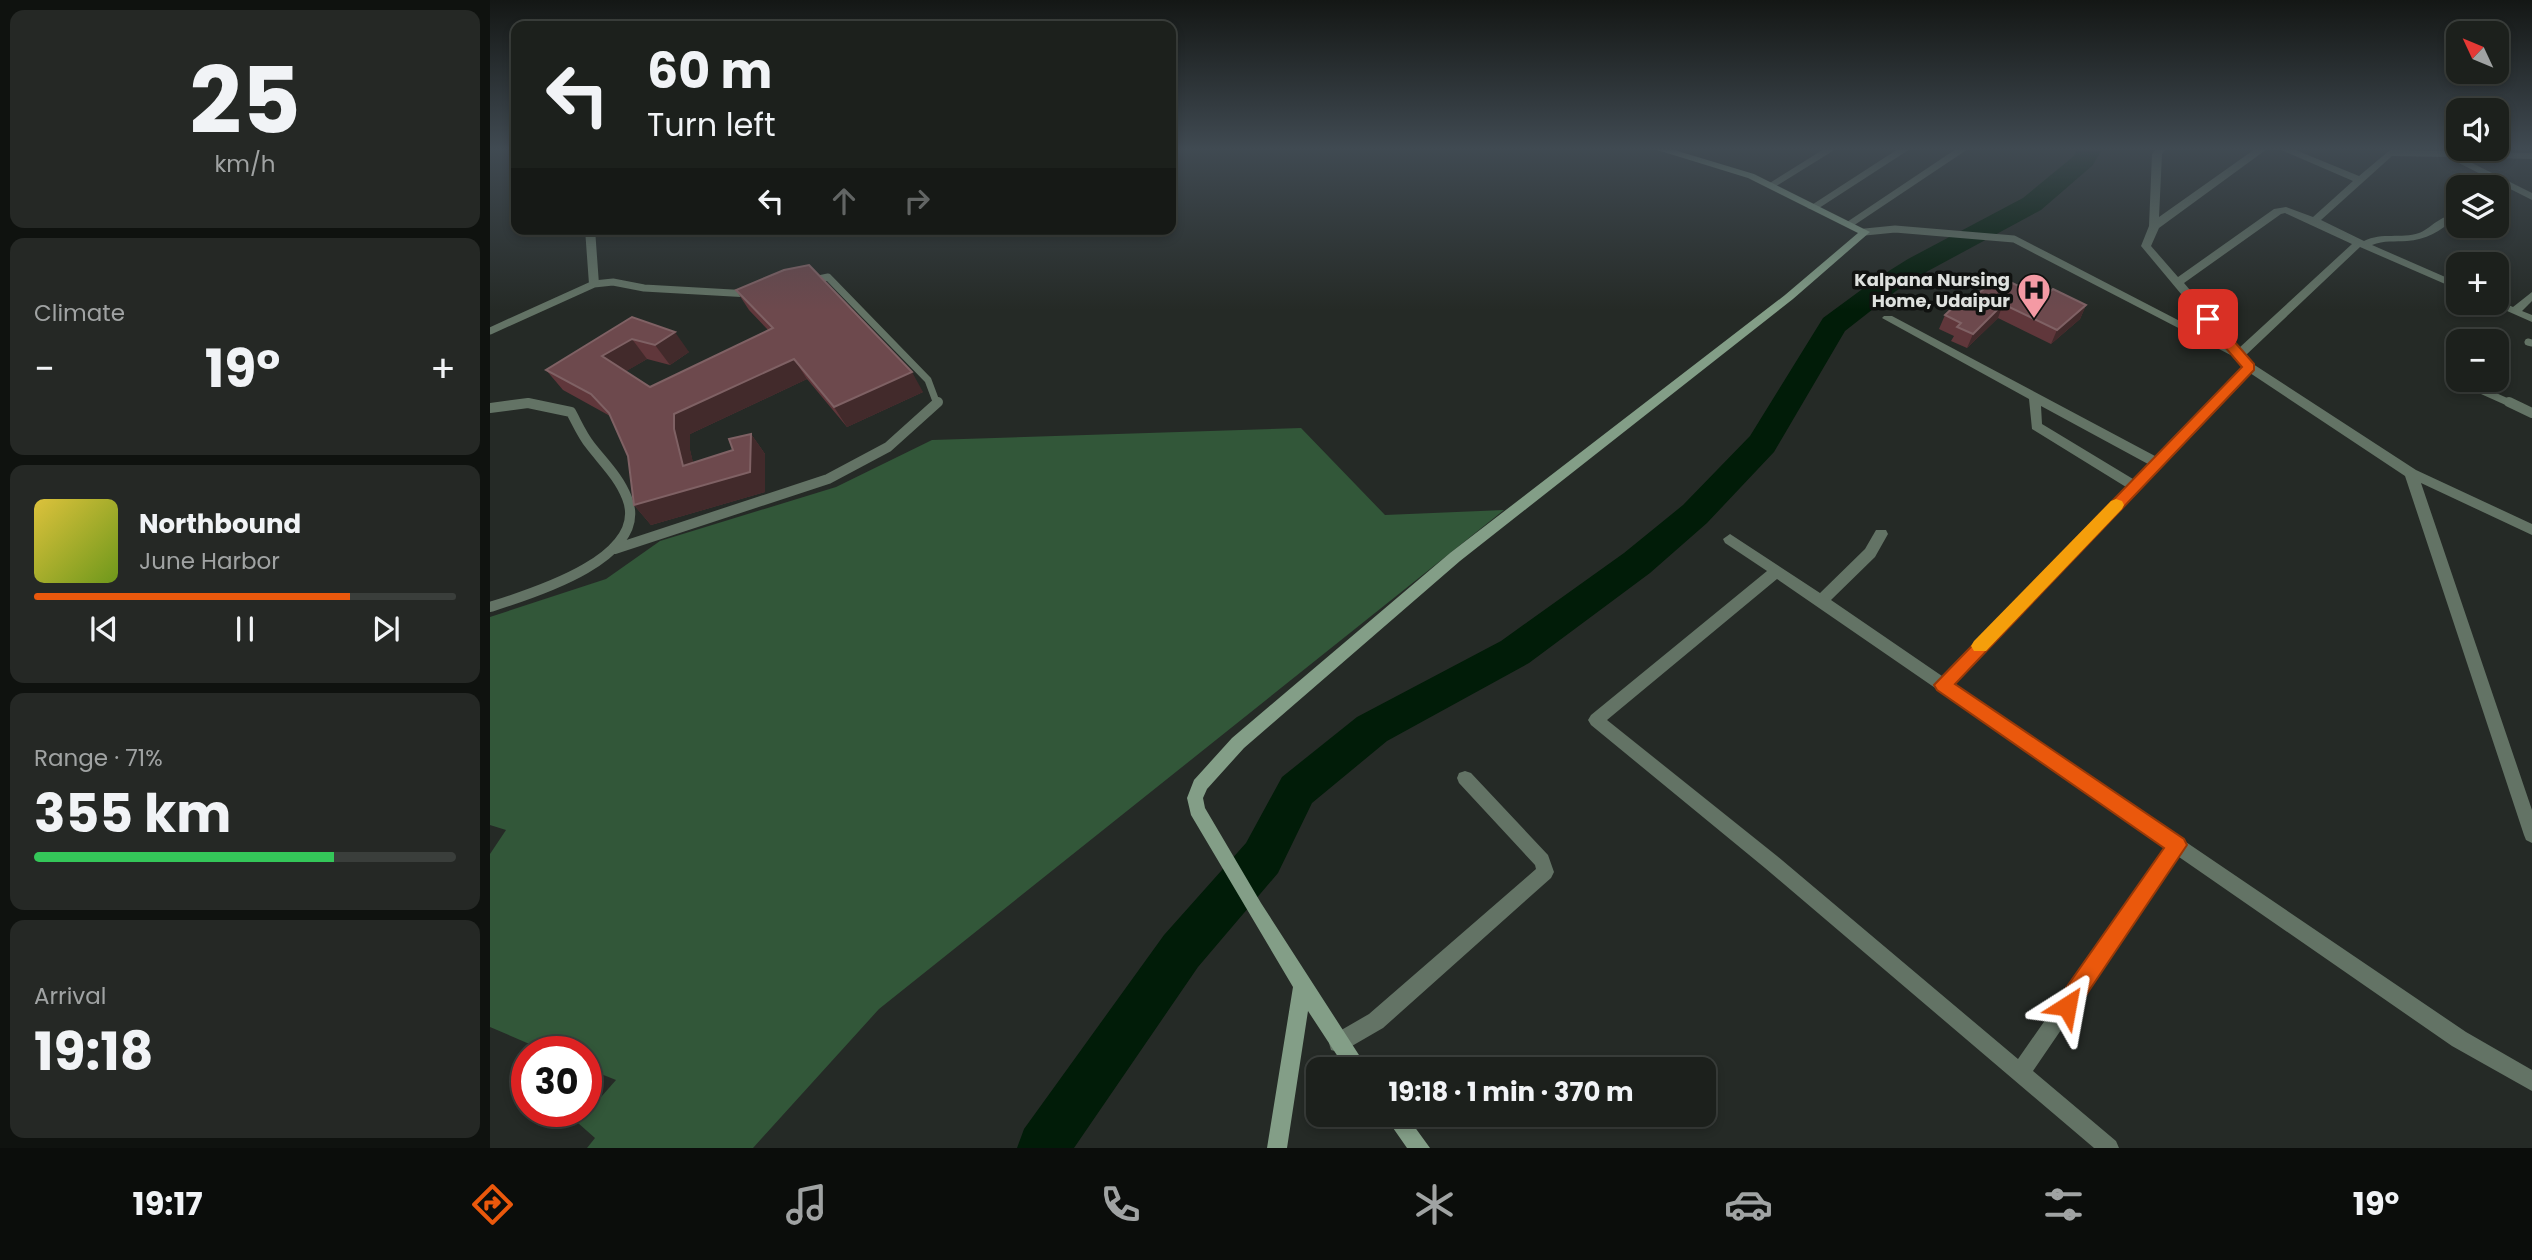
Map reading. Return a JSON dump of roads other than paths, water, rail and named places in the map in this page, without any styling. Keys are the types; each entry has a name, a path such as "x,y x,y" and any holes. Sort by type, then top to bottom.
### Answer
{"street":[{"path":"1349,1057 1255,909 1197,810 1195,798 1200,785 1238,743 1455,557 1789,297 1864,232 1801,203"},
{"path":"1812,208 1821,203"},
{"path":"1849,224 1882,203"},
{"path":"2155,203 2154,226 2146,246 2249,367 2412,473 2531,527"},
{"path":"2154,226 2187,203"},
{"path":"2314,221 2335,203"},
{"path":"2177,282 2278,211 2286,210 2446,281"},
{"path":"2238,355 2362,244 2377,237 2408,238 2430,232 2446,220"},
{"path":"590,235 594,284"},
{"path":"2515,312 2532,295"},
{"path":"2509,309 2532,319"},
{"path":"1888,318 2157,463"},
{"path":"1943,685 2249,367"},
{"path":"2035,397 2036,426 2134,486"},
{"path":"2412,473 2532,835"},
{"path":"1821,601 1870,553 1881,534"},
{"path":"1730,539 2459,1039 2532,1081"},
{"path":"1777,571 1596,720 1771,862 2109,1148"},
{"path":"1338,1043 1376,1021 1545,872 1542,861 1465,778"},
{"path":"2019,1074 2177,845"},
{"path":"1277,1148 1303,983"},
{"path":"1403,1127 1420,1148"}],"lane":[{"path":"1864,232 1914,231 2014,239 2238,355"},
{"path":"490,607 525,597 583,570 615,549 828,478 862,464 895,444 939,403 928,380 828,276 804,282"},
{"path":"490,331 594,284 613,282 644,288 743,295 755,292"},
{"path":"2484,392 2532,413"},
{"path":"490,408 528,403 571,412 588,443 619,483 631,513 627,534 615,549"}],"waterway":[{"path":"1043,1148 1181,951 1262,858 1297,790 1372,729 1515,652 1637,563 1695,514 1762,444 1834,325 1886,285 1918,265 2034,203"}],"place":[{"name":"Kalpana Nursing Home, Udaipur","path":"2034,320"}]}
